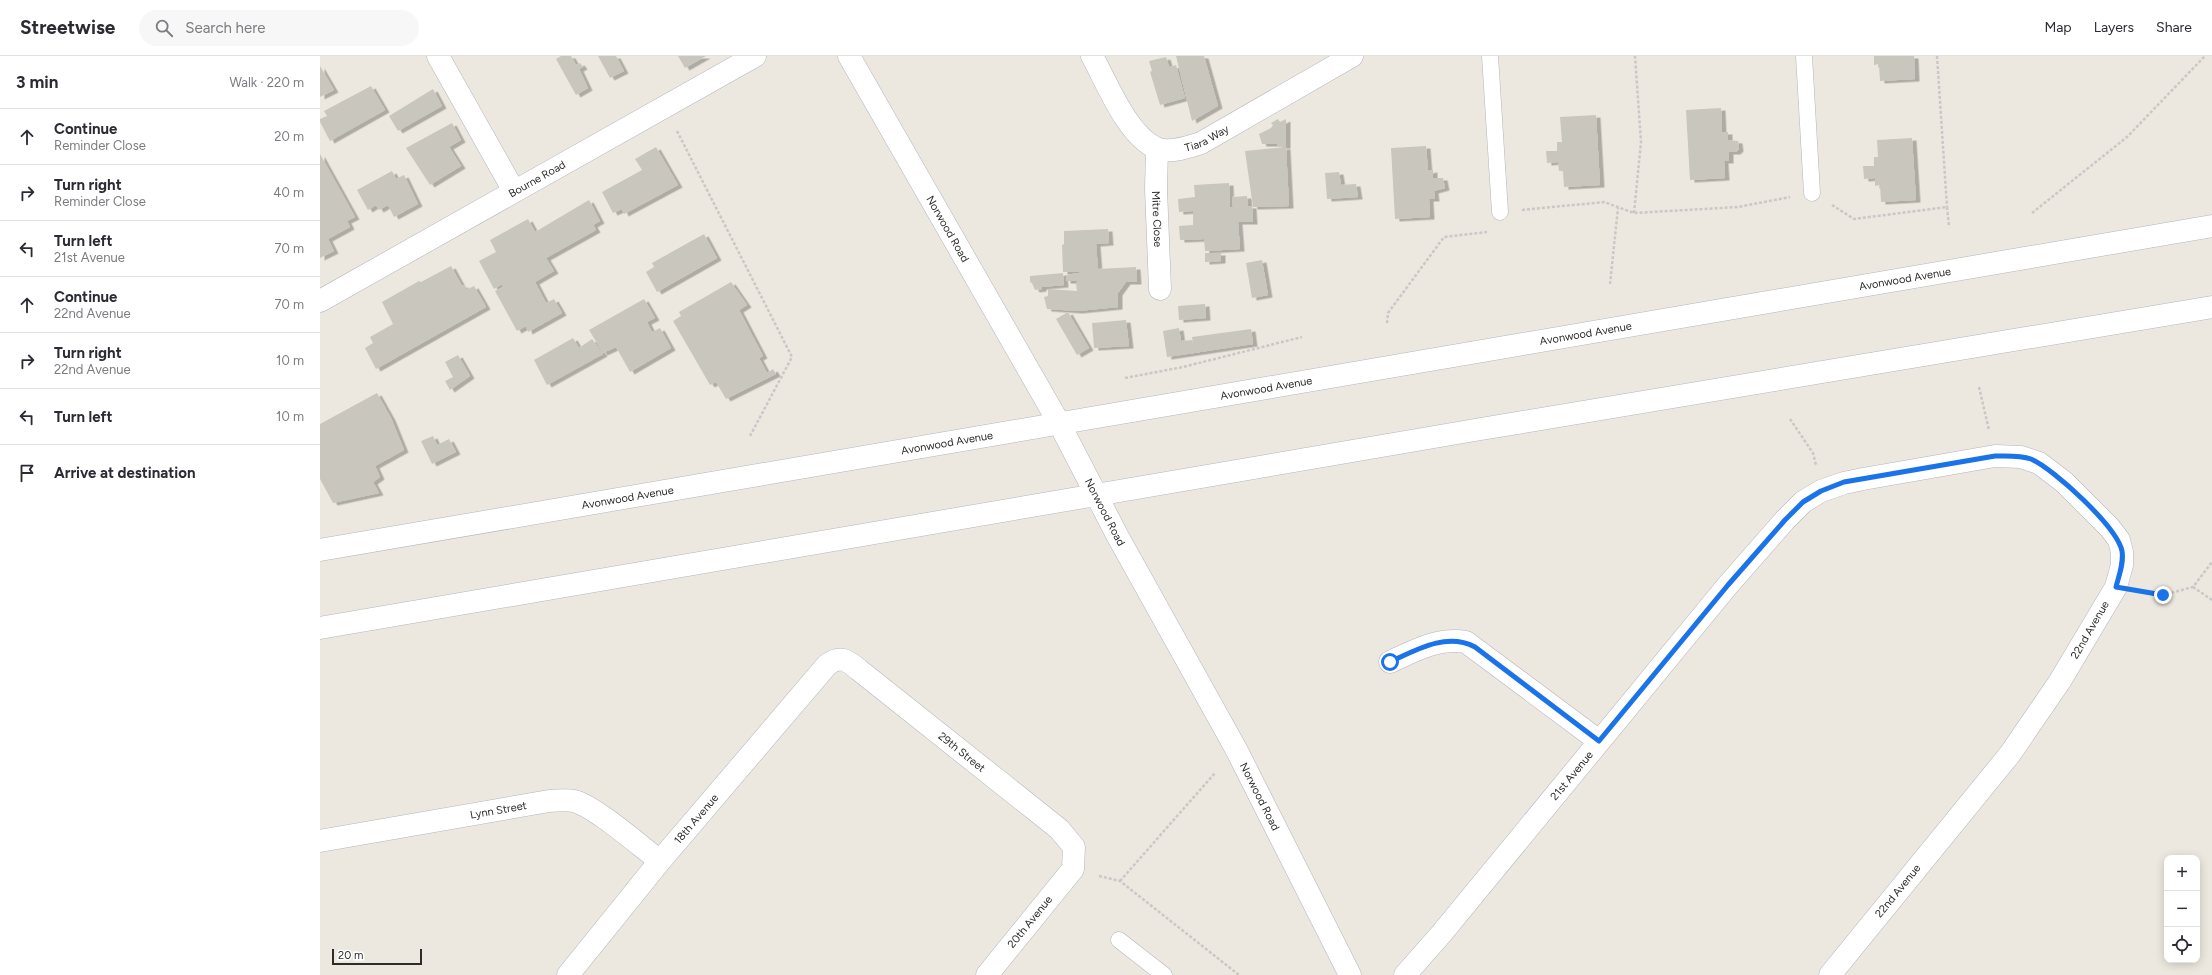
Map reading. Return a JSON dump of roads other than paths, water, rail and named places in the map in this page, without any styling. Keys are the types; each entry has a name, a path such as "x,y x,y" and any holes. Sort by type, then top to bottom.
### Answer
{"street":[{"path":"438,56 514,191"},
{"name":"Bourne Road","path":"320,301 755,56"},
{"name":"Norwood Road","path":"849,56 1059,423 1236,749 1350,975"},
{"path":"1092,56 1129,123 1145,142 1157,149"},
{"name":"Tiara Way","path":"1157,149 1186,148 1201,143 1352,56"},
{"name":"Mitre Close","path":"1157,149 1156,189 1160,288"},
{"name":"Avonwood Avenue","path":"320,550 2212,226"},
{"path":"320,628 2212,307"},
{"name":"22nd Avenue","path":"1821,491 1850,481 1995,456 2021,457 2039,463 2064,482 2110,528 2118,540 2122,552 2122,565 2116,587 2060,681 2010,754 1830,975"},
{"name":"21st Avenue","path":"1405,975 1442,933 1728,585 1785,520 1803,502 1821,491"},
{"path":"1390,662 1423,647 1446,640 1466,642 1475,647 1599,741"},
{"name":"29th Street","path":"827,665 840,659 851,664 1059,829 1074,847 1073,869"},
{"name":"18th Avenue","path":"568,975 660,861 827,665"},
{"name":"Lynn Street","path":"320,841 549,801 566,800 591,809 660,861"},
{"name":"20th Avenue","path":"992,973 1073,869"}],"lane":[{"path":"1490,56 1500,212"},
{"path":"1804,56 1812,193"},
{"path":"1119,940 1164,975"}]}
